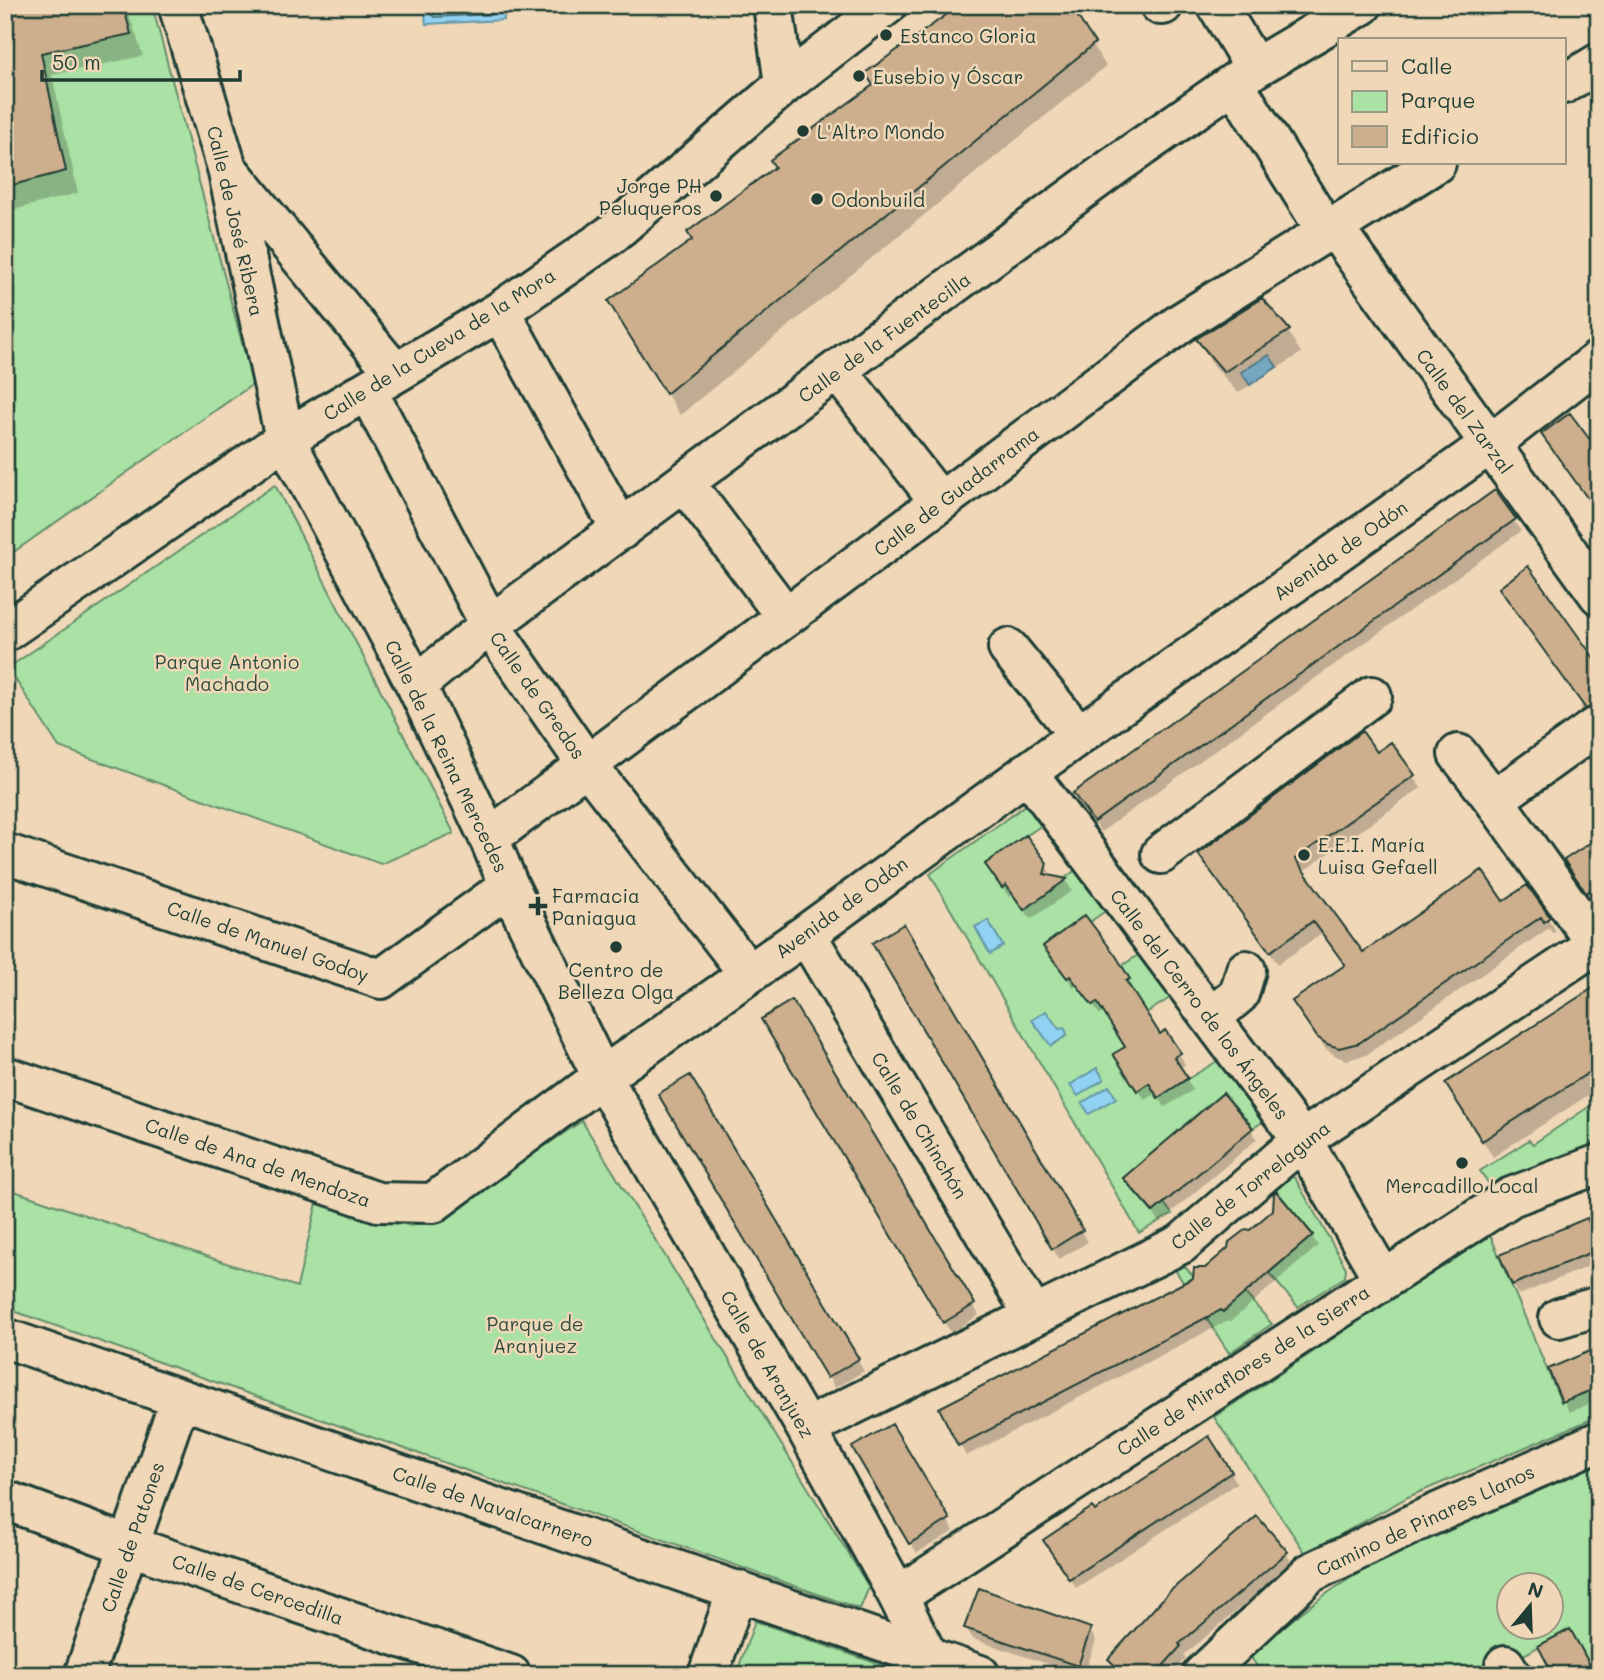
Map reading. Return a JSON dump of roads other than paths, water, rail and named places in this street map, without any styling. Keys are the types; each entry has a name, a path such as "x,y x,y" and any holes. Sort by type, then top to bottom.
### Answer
{"street":[{"name":"Calle de José Ribera","path":"178,5 227,168 285,439"},
{"path":"773,5 784,85"},
{"name":"Calle de la Cueva de la Mora","path":"5,632 285,439 500,311 612,234 784,85 887,5"},
{"name":"Calle del Zarzal","path":"1217,5 1280,157 1599,595"},
{"name":"Calle de la Fuentecilla","path":"416,685 490,625 1116,165 1244,75 1362,5"},
{"path":"1566,83 1599,63"},
{"name":"Calle de Guadarrama","path":"489,838 1182,322 1434,164"},
{"name":"Calle de Gredos","path":"227,168 381,382 490,625 587,765 749,974"},
{"path":"500,311 621,530"},
{"name":"Avenida de Odón","path":"602,1077 1489,445 1599,360"},
{"path":"838,371 940,502"},
{"name":"Calle de la Reina Mercedes","path":"285,439 416,685 509,886 602,1077"},
{"path":"685,483 786,617"},
{"path":"1007,648 1079,735"},
{"path":"1161,854 1372,696"},
{"path":"1494,800 1594,728"},
{"path":"1458,754 1597,943"},
{"name":"Calle del Cerro de los Ángeles","path":"1027,772 1302,1140 1383,1279"},
{"name":"Calle de Manuel Godoy","path":"5,853 381,979 509,886"},
{"name":"Calle de Chinchón","path":"806,934 1034,1316"},
{"name":"Calle de Torrelaguna","path":"806,1428 1181,1244 1302,1140 1347,1107 1395,1089 1597,943"},
{"path":"1211,1018 1240,994 1246,970"},
{"name":"Calle de Ana de Mendoza","path":"5,1076 378,1202 433,1203 602,1077"},
{"name":"Calle de Aranjuez","path":"602,1077 806,1428 898,1596 927,1655"},
{"name":"Calle de Miraflores de la Sierra","path":"898,1596 1383,1279 1427,1237 1473,1207 1511,1197 1599,1164"},
{"path":"1559,1318 1599,1306"},
{"name":"Calle de Navalcarnero","path":"5,1338 980,1675"},
{"name":"Calle de Patones","path":"84,1675 180,1399"},
{"name":"Camino de Pinares Llanos","path":"1215,1670 1310,1573 1599,1441"},
{"name":"Calle de Cercedilla","path":"5,1500 130,1546 511,1675"},
{"path":"708,1675 737,1590"}],"water":[{"path":"424,5 503,5 504,20 426,24"},
{"path":"1269,355 1277,367 1250,385 1241,372"},
{"path":"988,920 1003,946 990,954 975,927"},
{"path":"1046,1011 1059,1029 1064,1028 1067,1033 1051,1046 1032,1020"},
{"path":"1097,1068 1104,1079 1078,1096 1070,1085"},
{"path":"1109,1086 1116,1098 1089,1114 1082,1103"}],"place":[{"name":"Estanco Gloria","path":"886,35"},
{"name":"Eusebio y Óscar","path":"859,76"},
{"name":"L'Altro Mondo","path":"803,131"},
{"name":"Jorge PH Peluqueros","path":"716,196"},
{"name":"Odonbuild","path":"817,199"},
{"name":"E.E.I. María Luisa Gefaell","path":"1304,855"},
{"name":"Farmacia Paniagua","path":"538,906"},
{"name":"Centro de Belleza Olga","path":"616,947"},
{"name":"Mercadillo Local","path":"1462,1163"}],"park label":[{"name":"Parque Antonio Machado","path":"227,672"},
{"name":"Parque de Aranjuez","path":"535,1334"}]}
